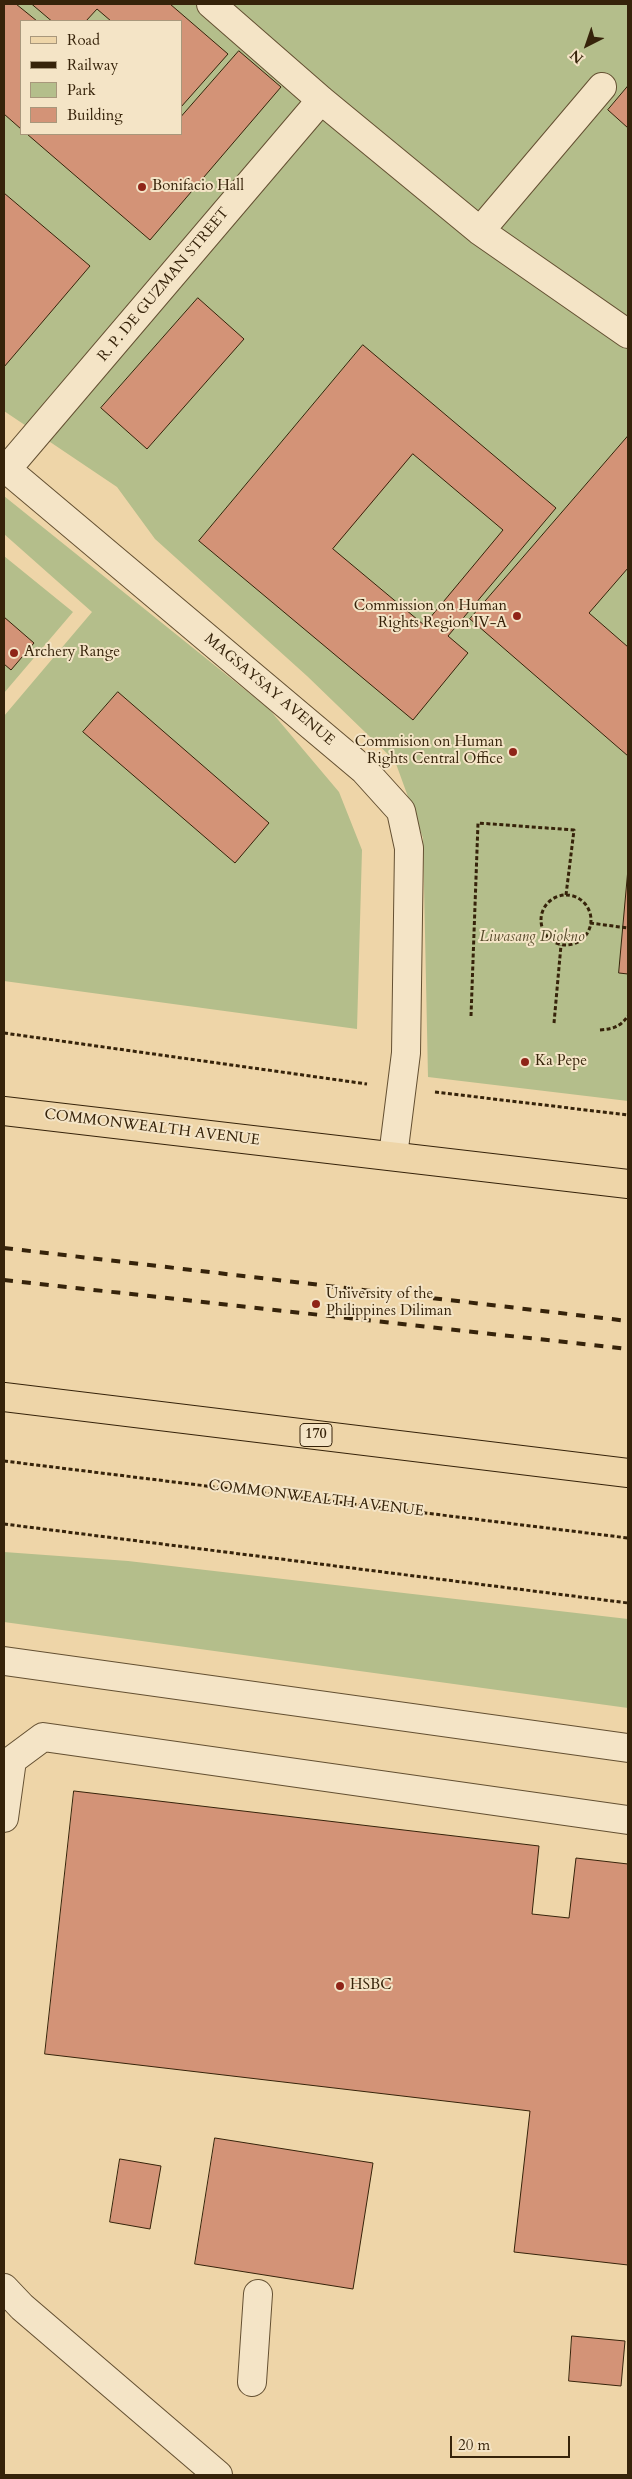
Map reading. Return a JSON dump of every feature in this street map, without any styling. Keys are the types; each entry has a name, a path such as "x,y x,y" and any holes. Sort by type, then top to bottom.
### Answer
{"main road":[{"name":"COMMONWEALTH AVENUE","path":"4,1111 628,1184"},
{"name":"170","path":"8,1400 628,1473"}],"street":[{"path":"211,4 321,100 480,230 628,334"},
{"path":"480,230 602,87"},
{"name":"R. P. DE GUZMAN STREET","path":"5,468 321,100"},
{"name":"MAGSAYSAY AVENUE","path":"5,468 364,770 401,811 409,848 408,1009 406,1053 393,1156"},
{"path":"4,1662 628,1748"},
{"path":"4,1818 12,1760 43,1736 628,1820"},
{"path":"4,2288 22,2307 218,2475"},
{"path":"252,2382 258,2294"}],"path":[{"path":"471,1016 478,823 574,830 566,895"},
{"path":"566,895 574,897 587,907 590,923 583,938 569,945 561,945 547,937 540,922 544,906 551,900 566,895"},
{"path":"590,923 628,928"},
{"path":"554,1023 561,945"},
{"path":"600,1030 612,1029 622,1024 628,1016"},
{"path":"4,1033 402,1088 628,1115"},
{"name":"COMMONWEALTH AVENUE","path":"4,1461 628,1538"},
{"path":"4,1524 628,1604"}],"green space":[{"name":"Liwasang Diokno","path":"4,4 628,4 628,1101 428,1077 423,838 395,761 307,676 155,539 117,487 4,411"},
{"path":"4,496 269,709 339,792 362,850 357,1029 4,981 4,716 92,612 4,534"},
{"path":"4,556 73,612 4,693"},
{"path":"4,1552 128,1561 628,1619 628,1708 4,1622"}],"building":[{"path":"4,4 16,4 36,20 20,20 20,128 4,114"},
{"path":"32,4 170,4 228,54 182,106 182,20 110,20 97,9 87,20 51,20"},
{"name":"Bonifacio Hall","path":"239,51 281,87 150,240 28,135 182,135 182,116"},
{"path":"628,86 628,128 608,110"},
{"path":"4,193 90,266 4,367"},
{"path":"198,298 244,339 147,449 101,408"},
{"path":"363,345 556,508 448,636 468,653 413,720 199,541","holes":["413,454 503,530 424,625 333,549"]},
{"path":"628,436 628,568 589,613 628,647 628,756 470,619"},
{"name":"Archery Range","path":"4,617 34,643 11,670 4,664"},
{"path":"118,692 269,823 235,863 83,732"},
{"path":"628,869 628,974 619,973"},
{"name":"HSBC","path":"74,1791 539,1846 532,1914 569,1918 576,1858 628,1864 628,2265 514,2252 530,2111 45,2054"},
{"path":"215,2138 373,2163 353,2289 195,2264"},
{"path":"120,2159 161,2166 150,2229 110,2222"},
{"path":"572,2336 625,2341 621,2386 569,2381"}],"railway":[{"path":"4,1248 628,1321"},
{"path":"4,1280 628,1349"}],"place":[{"name":"Bonifacio Hall","path":"142,187"},
{"name":"Commission on Human Rights Region IV-A","path":"517,616"},
{"name":"Archery Range","path":"14,653"},
{"name":"Commision on Human Rights Central Office","path":"513,752"},
{"name":"Ka Pepe","path":"525,1062"},
{"name":"University of the Philippines Diliman","path":"316,1304"},
{"name":"HSBC","path":"340,1986"}]}
